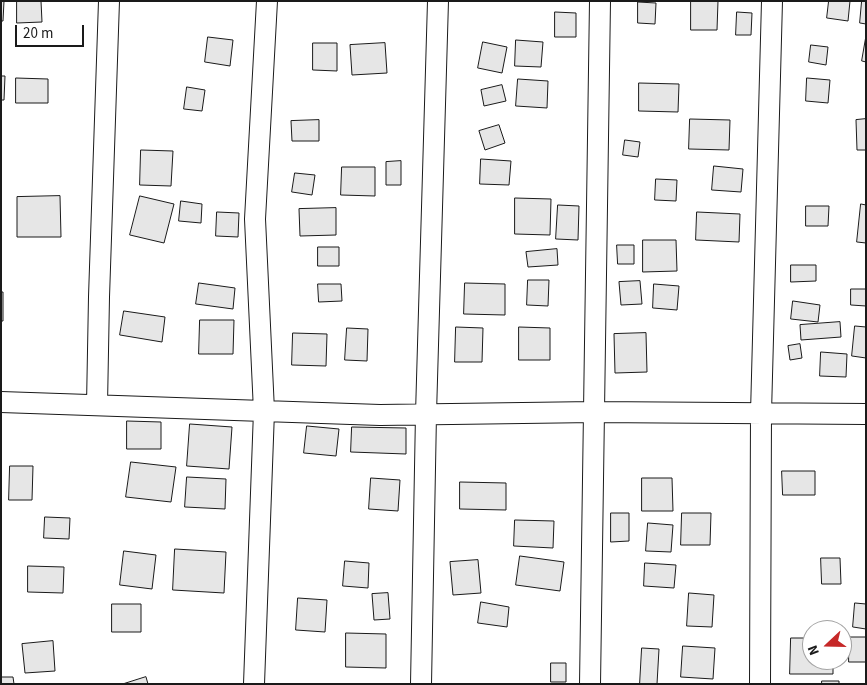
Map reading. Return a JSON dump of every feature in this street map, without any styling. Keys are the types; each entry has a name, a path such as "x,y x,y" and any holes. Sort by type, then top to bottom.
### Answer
{"street":[{"path":"97,405 109,1"},
{"path":"254,684 264,411 256,219 267,1"},
{"path":"421,684 426,414 438,1"},
{"path":"590,684 600,1"},
{"path":"760,684 761,413 772,1"},
{"path":"1,402 380,414 594,412 866,414"}],"building":[{"path":"1,1 4,1 3,21 1,21"},
{"path":"17,1 41,1 42,22 17,23"},
{"path":"691,1 718,1 717,30 691,30"},
{"path":"829,1 850,1 848,21 827,18"},
{"path":"862,1 866,1 866,24 860,23"},
{"path":"638,2 656,3 655,24 638,23"},
{"path":"555,12 576,13 576,37 555,37"},
{"path":"737,12 752,13 751,35 736,35"},
{"path":"866,36 866,62 862,61"},
{"path":"208,37 233,40 230,66 205,62"},
{"path":"516,40 543,42 541,67 515,66"},
{"path":"483,42 507,47 502,73 478,68"},
{"path":"313,43 337,43 337,71 313,70"},
{"path":"385,43 387,73 352,75 350,45"},
{"path":"811,45 828,47 826,65 809,62"},
{"path":"1,76 5,76 4,100 1,100"},
{"path":"16,78 48,79 48,103 16,103"},
{"path":"807,78 830,80 828,103 806,101"},
{"path":"518,79 548,81 547,108 516,106"},
{"path":"639,83 679,84 678,112 639,111"},
{"path":"502,85 506,101 484,106 481,90"},
{"path":"187,87 205,90 202,111 184,109"},
{"path":"690,119 730,120 729,150 689,149"},
{"path":"866,119 866,150 857,150 856,120"},
{"path":"319,120 319,141 292,141 291,121"},
{"path":"499,125 505,143 485,150 479,131"},
{"path":"625,140 640,142 638,157 623,155"},
{"path":"141,150 173,151 171,186 140,185"},
{"path":"481,159 511,161 509,185 480,184"},
{"path":"401,161 401,185 386,185 386,162"},
{"path":"714,166 743,169 741,192 712,190"},
{"path":"342,167 375,167 375,196 341,195"},
{"path":"295,173 315,175 312,195 292,192"},
{"path":"656,179 677,180 676,201 655,200"},
{"path":"60,196 61,237 17,237 17,197"},
{"path":"140,196 174,204 164,243 130,235"},
{"path":"515,198 551,199 550,235 515,234"},
{"path":"181,201 202,204 201,223 179,221"},
{"path":"861,204 866,205 866,243 857,242"},
{"path":"558,205 579,206 578,240 556,239"},
{"path":"806,206 829,206 828,226 806,226"},
{"path":"336,208 336,235 300,236 299,209"},
{"path":"217,212 239,213 238,237 216,236"},
{"path":"697,212 740,214 739,242 696,240"},
{"path":"643,240 676,240 677,271 643,272"},
{"path":"617,245 634,245 634,264 618,264"},
{"path":"318,247 339,247 339,266 318,266"},
{"path":"557,249 558,265 528,267 526,252"},
{"path":"791,265 816,265 816,281 791,282"},
{"path":"528,280 549,280 548,306 527,305"},
{"path":"640,281 642,304 621,305 619,282"},
{"path":"199,283 235,288 233,309 196,304"},
{"path":"465,283 505,284 505,315 464,314"},
{"path":"318,284 341,284 342,301 319,302"},
{"path":"654,284 679,286 677,310 653,308"},
{"path":"851,289 866,289 866,306 851,305"},
{"path":"1,292 3,292 3,321 1,321"},
{"path":"793,301 820,305 818,322 791,319"},
{"path":"124,311 165,317 162,342 120,335"},
{"path":"200,320 234,320 233,354 199,354"},
{"path":"840,322 841,337 801,340 800,325"},
{"path":"855,326 866,327 866,358 852,356"},
{"path":"456,327 483,328 482,362 455,362"},
{"path":"519,327 550,328 550,360 519,360"},
{"path":"347,328 368,329 367,361 345,360"},
{"path":"293,333 327,334 326,366 292,365"},
{"path":"646,333 647,372 615,373 614,334"},
{"path":"800,344 802,358 790,360 788,346"},
{"path":"821,352 847,354 846,377 820,376"},
{"path":"127,421 161,422 161,449 127,449"},
{"path":"190,424 232,427 229,469 187,466"},
{"path":"307,426 339,429 336,456 304,453"},
{"path":"352,427 406,428 406,454 351,452"},
{"path":"131,462 176,467 171,502 126,497"},
{"path":"10,466 33,466 32,500 9,500"},
{"path":"782,471 815,471 815,495 783,495"},
{"path":"187,477 226,479 225,509 185,507"},
{"path":"371,478 400,480 398,511 369,509"},
{"path":"642,478 672,478 673,511 642,511"},
{"path":"460,482 506,483 506,510 460,509"},
{"path":"611,513 629,513 629,541 611,542"},
{"path":"682,513 711,513 710,545 681,545"},
{"path":"45,517 70,518 69,539 44,538"},
{"path":"515,520 554,521 553,548 514,546"},
{"path":"648,523 673,525 671,552 646,551"},
{"path":"175,549 226,552 224,593 173,590"},
{"path":"124,551 156,555 152,589 120,585"},
{"path":"520,556 564,562 560,591 516,585"},
{"path":"821,558 840,558 841,584 822,584"},
{"path":"478,560 481,593 453,595 450,562"},
{"path":"345,561 369,563 368,588 343,586"},
{"path":"645,563 676,565 674,588 644,586"},
{"path":"28,566 64,567 63,593 28,592"},
{"path":"388,593 390,619 374,620 372,594"},
{"path":"689,593 714,595 712,627 687,626"},
{"path":"298,598 327,600 325,632 296,630"},
{"path":"481,602 509,607 507,627 478,623"},
{"path":"855,603 866,604 866,629 853,627"},
{"path":"112,604 141,604 141,632 112,632"},
{"path":"346,633 386,634 386,668 346,667"},
{"path":"852,637 866,637 866,662 852,662"},
{"path":"791,638 802,638 802,670 833,670 833,674 790,674"},
{"path":"53,641 55,671 25,673 22,644"},
{"path":"683,646 715,648 713,679 681,677"},
{"path":"642,648 659,649 657,684 640,684"},
{"path":"551,663 566,663 566,682 551,682"},
{"path":"1,677 13,677 14,684 1,684"},
{"path":"146,677 148,684 123,684"},
{"path":"822,681 839,681 839,684 822,684"}]}
